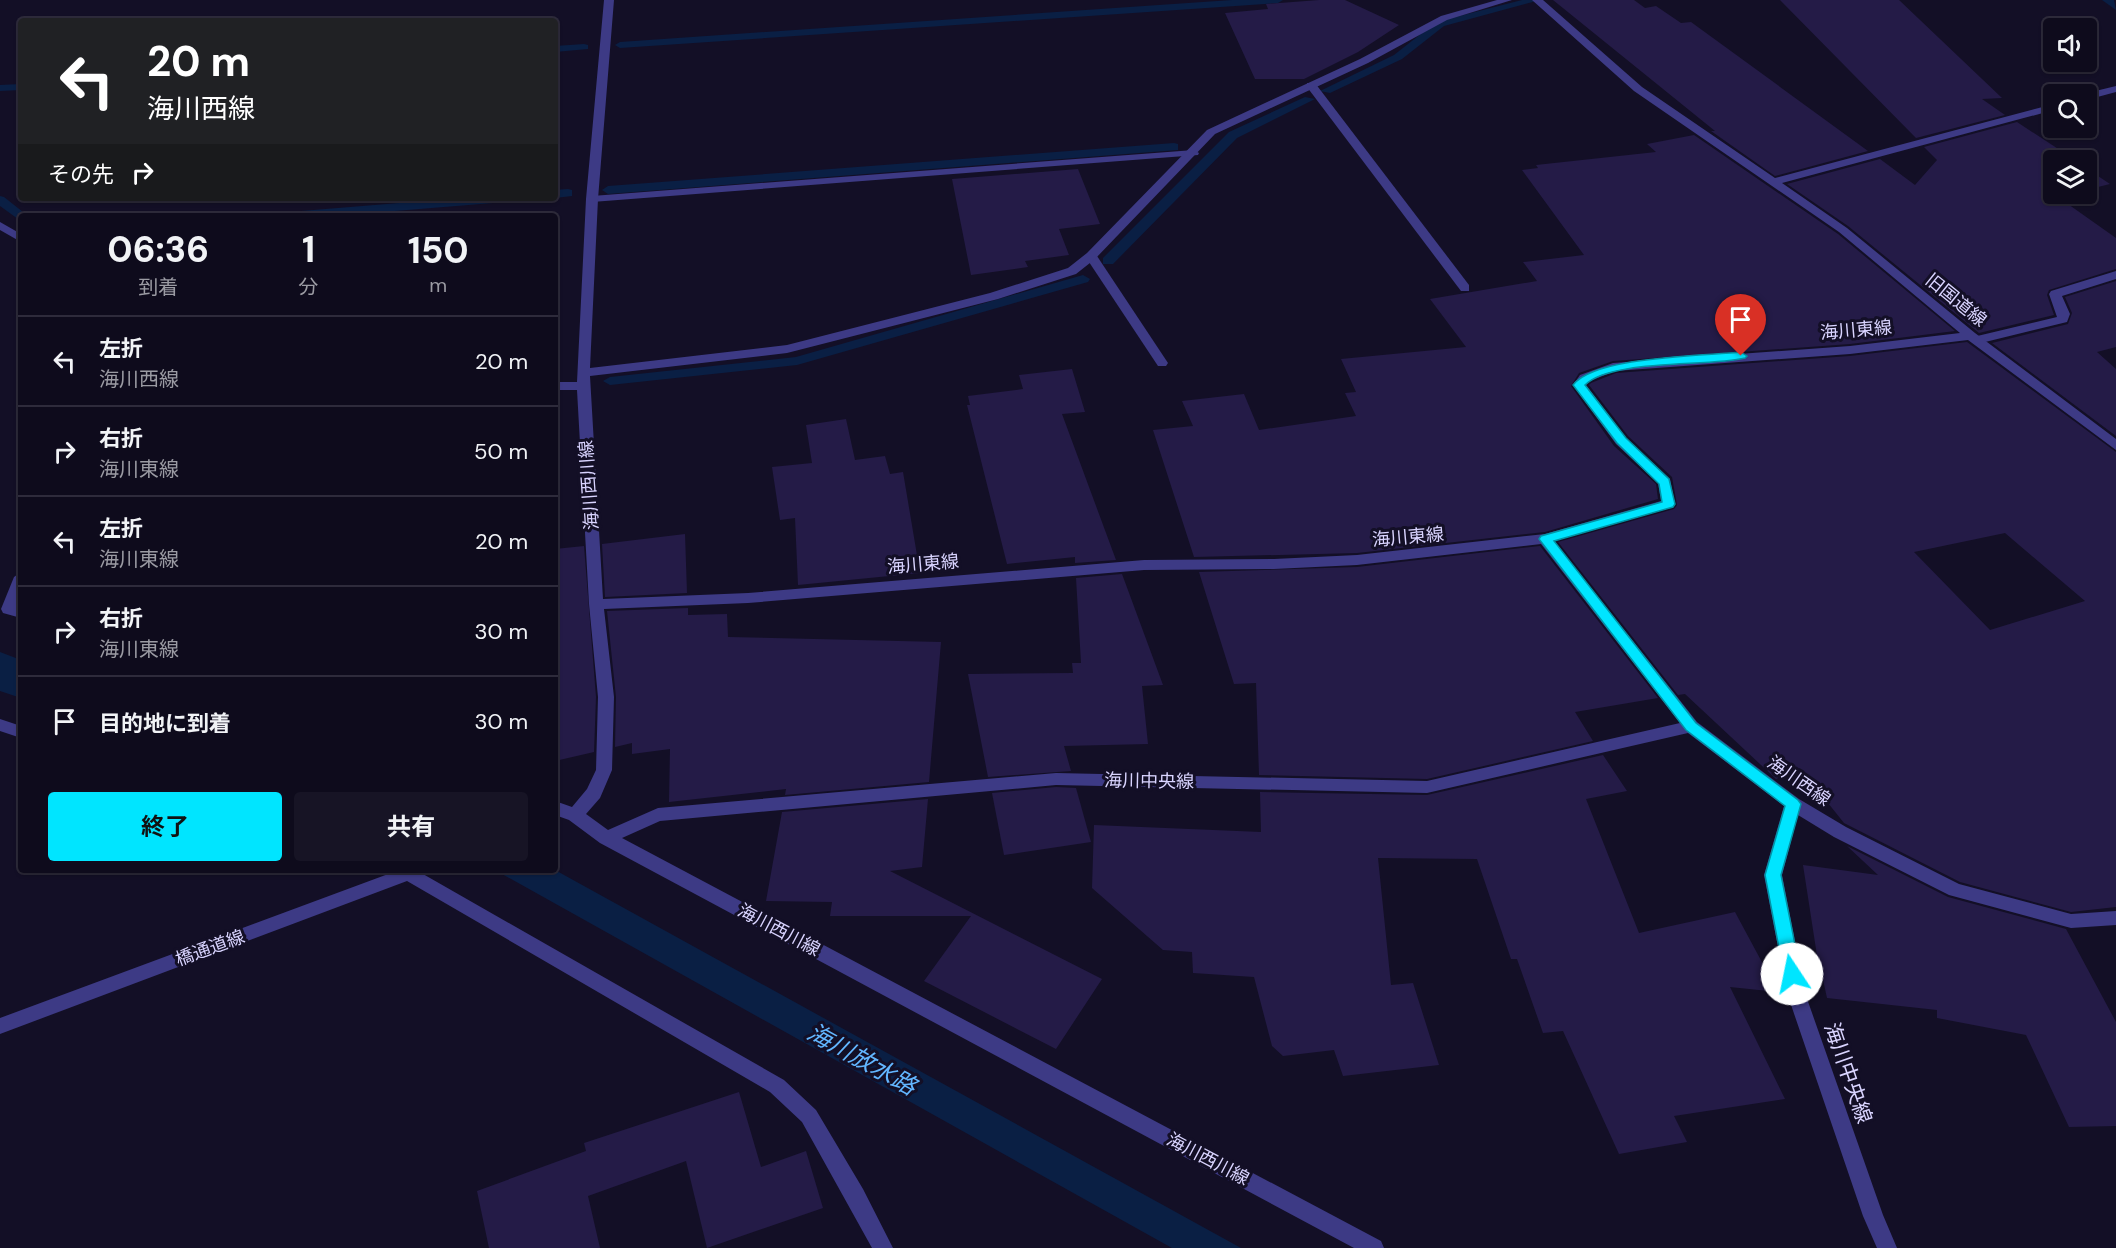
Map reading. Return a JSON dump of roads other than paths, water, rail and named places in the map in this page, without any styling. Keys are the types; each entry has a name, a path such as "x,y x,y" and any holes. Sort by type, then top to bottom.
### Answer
{"street":[{"name":"海川西川線","path":"609,0 592,199 583,380 596,604 606,697 604,770 594,793 574,815 606,838 1374,1248"},
{"path":"558,385 787,349 994,296 1072,271 1091,256 1194,153 1211,132 1444,18 1508,0"},
{"name":"旧国道線","path":"1537,0 1638,89 1843,230 1974,338 2116,446"},
{"path":"1311,85 1465,288"},
{"path":"2097,94 2116,89"},
{"path":"1774,182 2043,110"},
{"path":"592,199 1194,153"},
{"path":"0,225 18,237"},
{"path":"1091,256 1162,363"},
{"path":"1974,338 2063,319 2064,314 2055,294 2116,275"},
{"name":"海川東線","path":"596,604 748,598 1144,565 1274,564 1358,560 1545,539 1668,504 1665,482 1621,441 1579,385 1585,378 1613,368 1974,338"},
{"name":"海川西線","path":"1545,539 1691,726 1793,804 1840,832 1955,890 2070,921 2116,918"},
{"path":"18,584 8,609 18,612"},
{"path":"0,725 18,731"},
{"name":"海川中央線","path":"606,838 658,816 1056,779 1427,787 1691,726"},
{"name":"海川中央線","path":"1793,804 1773,875 1796,993 1873,1216 1887,1248"},
{"path":"558,809 574,815"},
{"path":"558,821 574,815"},
{"name":"橋通道線","path":"0,1026 404,873"},
{"path":"412,873 777,1086 809,1116 856,1196 883,1248"}],"water":[{"path":"0,652 18,659 18,697 0,691"},
{"name":"海川放水路","path":"558,872 1241,1248 1172,1248 500,873"}],"waterway":[{"path":"620,45 1278,0"},
{"path":"1326,91 1398,57 1440,24 1535,0"},
{"path":"2107,0 2116,7"},
{"path":"558,49 584,47"},
{"path":"0,88 18,87"},
{"path":"1108,261 1233,135 1309,99"},
{"path":"608,190 1174,147"},
{"path":"558,194 568,193"},
{"path":"0,200 18,213"},
{"path":"325,213 469,201"},
{"path":"610,381 797,361 1083,279"}]}
